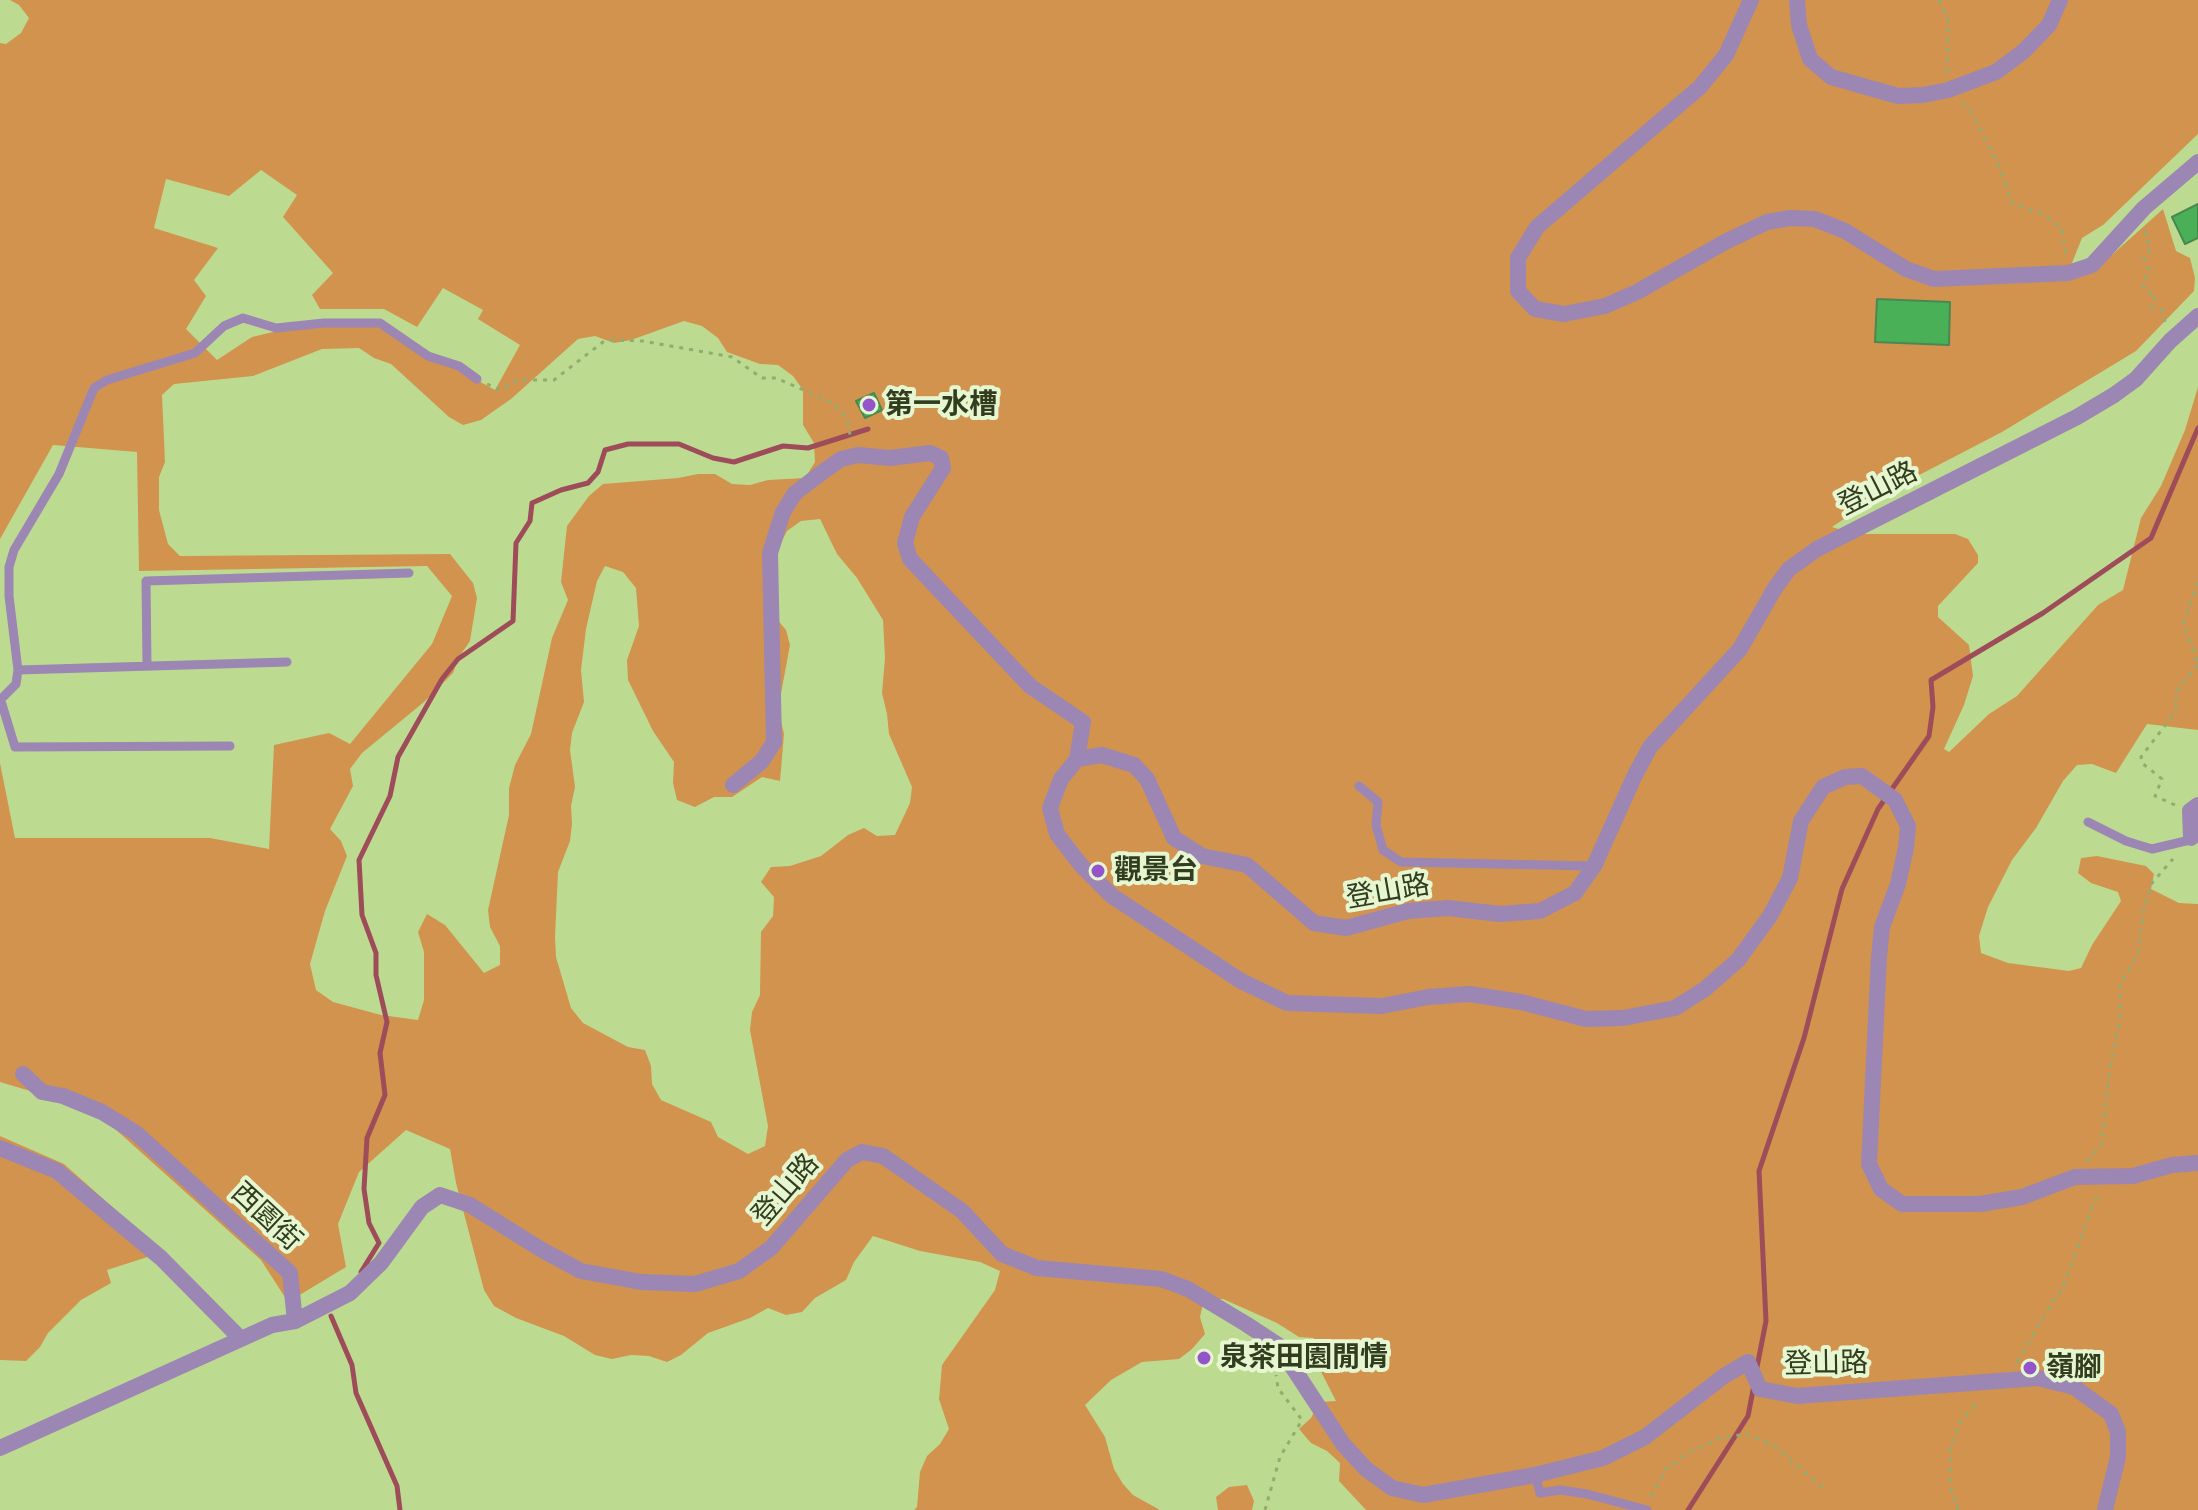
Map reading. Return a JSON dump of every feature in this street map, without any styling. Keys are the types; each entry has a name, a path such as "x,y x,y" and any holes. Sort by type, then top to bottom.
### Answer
{"street":[{"path":"1751,0 1726,55 1700,87 1537,227 1518,258 1518,291 1535,309 1564,314 1605,306 1767,222 1790,218 1815,219 1845,231 1906,269 1934,279 2068,273 2092,265 2144,208 2198,162"},
{"path":"1797,0 1799,25 1810,59 1831,77 1898,96 1948,90 1996,72 2024,51 2049,25 2060,0"},
{"name":"登山路","path":"1077,759 1102,755 1134,765 1147,779 1174,838 1202,856 1247,865 1314,923 1346,928 1408,911 1448,908 1500,914 1540,911 1575,893 1594,866 1650,747 1740,649 1789,569 1817,549 2077,417 2114,395 2136,379 2170,341 2198,316"},
{"path":"733,785 762,761 774,742 770,553 783,512 795,493 841,459 858,455 890,458 930,453 941,458 943,468 912,517 905,543 910,559 1030,686 1083,722 1077,759 1061,779 1050,808 1057,834 1080,864 1112,896 1241,981 1287,1003 1382,1006 1428,997 1469,994 1521,1002 1586,1019 1623,1018 1675,1008 1705,989 1738,960 1770,916 1790,878 1801,821 1823,787 1845,777 1862,776 1888,796 1908,826 1898,884 1882,927 1879,957 1869,1164 1881,1189 1902,1204 1980,1204 2022,1197 2075,1177 2133,1176 2172,1165 2198,1163"},
{"path":"2194,808 2195,839"},
{"name":"西園街","path":"23,1074 42,1092 63,1096 102,1112 148,1144 290,1273 295,1321"},
{"path":"0,1148 57,1171 161,1258 241,1339"},
{"name":"登山路","path":"295,1321 350,1293 381,1263 422,1207 440,1195 482,1212 581,1271 641,1282 695,1284 739,1271 771,1248 847,1160 862,1152 883,1156 962,1211 1002,1254 1037,1268 1161,1279 1188,1289 1246,1324 1278,1345 1343,1444 1366,1469 1392,1488 1423,1495 1535,1475 1603,1458 1645,1437 1724,1376 1748,1362 1760,1389 1797,1396 2024,1378 2050,1380 2074,1387 2111,1414 2118,1432 2118,1457 2105,1510"},
{"path":"0,1448 272,1325 295,1321"}],"lane":[{"path":"230,746 15,747 0,701 16,684 18,670 9,596 9,567 14,550 59,474 94,388 107,380 195,353 224,326 243,318 276,328 324,323 380,323 428,356 459,366 477,379"},
{"path":"147,666 146,581 409,573"},
{"path":"18,670 287,662"},
{"path":"1359,786 1378,802 1376,825 1383,850 1401,862 1594,866"},
{"path":"2088,822 2126,841 2152,849 2195,839"},
{"path":"1535,1475 1540,1493 1560,1490 1647,1509"}],"path":[{"path":"1939,0 1948,20 1950,98 1960,99 1971,112 2000,168 2012,203 2040,213 2062,228 2067,258 2086,253 2092,265"},
{"path":"2139,231 2148,231 2145,235 2151,249 2144,258 2149,270 2143,285 2146,292 2155,293 2152,307 2162,310 2170,341"},
{"path":"477,379 500,390 518,380 554,380 603,342 612,340 643,341 732,357 762,378 776,378 831,402 847,417 850,440 858,455"},
{"path":"2194,808 2155,796 2162,779 2142,763 2141,757 2176,711 2176,691 2198,664 2183,624 2198,582"},
{"path":"2075,1177 2101,1146 2110,1068 2120,1020 2120,984 2137,956 2144,909 2152,883 2195,839"},
{"path":"2024,1378 2023,1368 2017,1363 2062,1290 2094,1202 2099,1195 2108,1192"},
{"path":"1265,1510 1280,1457 1302,1420 1278,1388 1278,1378 1272,1365"},
{"path":"1957,1510 1950,1482 1950,1448 1960,1422 1989,1396"},
{"path":"1647,1509 1653,1488 1666,1469 1691,1451 1721,1438 1746,1434 1775,1446 1823,1488"}],"shaded area":[{"path":"10,0 2198,0 2198,134 2103,225 2082,238 2072,263 2077,271 2094,271 2163,209 2176,251 2190,258 2195,278 2194,291 2136,351 2002,432 1877,497 1832,527 1854,534 1955,534 1968,539 1978,555 1978,563 1938,606 1938,617 1969,645 1973,676 1944,749 1949,752 1989,714 2017,696 2098,605 2123,590 2141,518 2161,486 2185,430 2198,387 2198,730 2147,724 2116,773 2092,764 2077,765 2063,781 2036,828 2012,860 1988,907 1979,936 1981,953 2008,963 2069,971 2081,968 2121,901 2118,892 2091,883 2078,873 2081,858 2097,856 2146,866 2154,874 2151,889 2179,903 2198,904 2198,1510 1366,1510 1339,1481 1340,1463 1327,1451 1311,1443 1299,1429 1311,1418 1319,1402 1336,1401 1314,1358 1314,1338 1299,1337 1277,1323 1223,1299 1204,1299 1200,1317 1205,1334 1192,1349 1179,1359 1142,1362 1111,1380 1085,1405 1105,1437 1114,1469 1123,1484 1133,1495 1160,1510 914,1510 917,1507 920,1472 927,1456 940,1444 949,1429 939,1399 942,1365 995,1290 1000,1271 980,1262 920,1251 873,1236 854,1262 846,1280 815,1298 802,1312 786,1315 768,1308 708,1333 667,1362 649,1356 631,1355 612,1359 595,1355 564,1336 494,1306 484,1290 450,1149 406,1130 359,1172 338,1224 346,1267 288,1302 261,1260 94,1110 0,1082 0,763 15,838 210,838 269,849 274,745 329,733 350,744 432,644 452,596 427,566 139,571 137,452 53,445 0,539 0,43 6,44 21,33 29,18 19,5","holes":["261,170 297,195 283,217 333,273 312,295 320,309 384,309 417,327 443,288 483,310 478,319 520,345 495,390 380,327 302,325 252,337 217,360 186,329 206,296 194,280 218,248 154,228 166,179 229,196","684,321 702,326 718,338 727,352 760,364 778,365 793,376 803,390 803,425 814,443 815,462 805,478 768,480 750,485 732,484 715,474 698,474 603,484 589,496 567,526 561,582 568,600 552,638 531,734 515,765 509,788 509,815 488,910 490,927 500,946 500,965 484,973 445,925 427,914 418,932 424,952 424,1000 418,1020 381,1015 333,1002 316,990 310,964 325,911 347,856 341,841 330,829 353,786 350,769 362,753 424,702 453,673 470,641 477,598 473,583 450,554 180,556 168,544 159,510 159,477 165,462 162,395 174,384 253,376 322,349 359,348 391,364 449,417 463,425 481,420 511,399 578,339 595,336 614,343","820,519 837,554 857,578 883,620 885,658 882,693 889,734 912,787 910,803 895,835 877,836 864,828 848,835 821,856 790,866 771,867 761,882 774,897 773,916 761,932 760,995 752,1012 750,1030 768,1126 765,1146 748,1154 718,1137 711,1122 661,1100 652,1084 651,1066 645,1050 628,1047 583,1023 571,1008 556,957 558,872 570,841 572,824 571,806 575,787 570,750 572,733 584,702 581,670 586,629 597,581 605,566 623,572 636,588 639,626 627,660 628,680 653,731 674,762 673,783 677,800 695,807 714,797 732,797 762,777 780,781 784,734 780,699 790,645 786,630 775,617 770,564 787,531 801,521"]},
{"path":"0,1136 64,1164 163,1252 107,1270 111,1283 81,1300 48,1333 26,1361 0,1360"},
{"path":"1247,1485 1254,1501 1252,1510 1218,1510 1216,1497 1229,1487"}],"building":[{"path":"2198,204 2198,238 2185,244 2172,217"},
{"path":"1877,299 1950,302 1949,345 1875,342"},
{"name":"第一水槽","path":"874,393 882,410 865,418 856,401"}],"waterway":[{"path":"1757,1367 1766,1321 1759,1171 1804,1038 1842,889 1878,809 1929,736 1933,707 1931,680 2043,613 2151,538 2198,428"},
{"path":"361,1272 379,1243 369,1223 364,1189 367,1138 385,1095 380,1053 387,1022 376,975 376,953 362,915 359,860 390,796 398,757 442,679 458,659 513,621 516,543 530,521 532,503 561,490 588,483 598,472 605,450 628,444 679,444 713,458 734,462 783,446 808,448 868,429"},
{"path":"331,1316 352,1365 356,1393 397,1486 400,1510"},
{"path":"1688,1510 1748,1416 1754,1385"}],"place":[{"name":"第一水槽","path":"869,405"},
{"name":"觀景台","path":"1098,871"},
{"name":"泉茶田園閒情","path":"1204,1358"},
{"name":"嶺腳","path":"2030,1368"}]}
